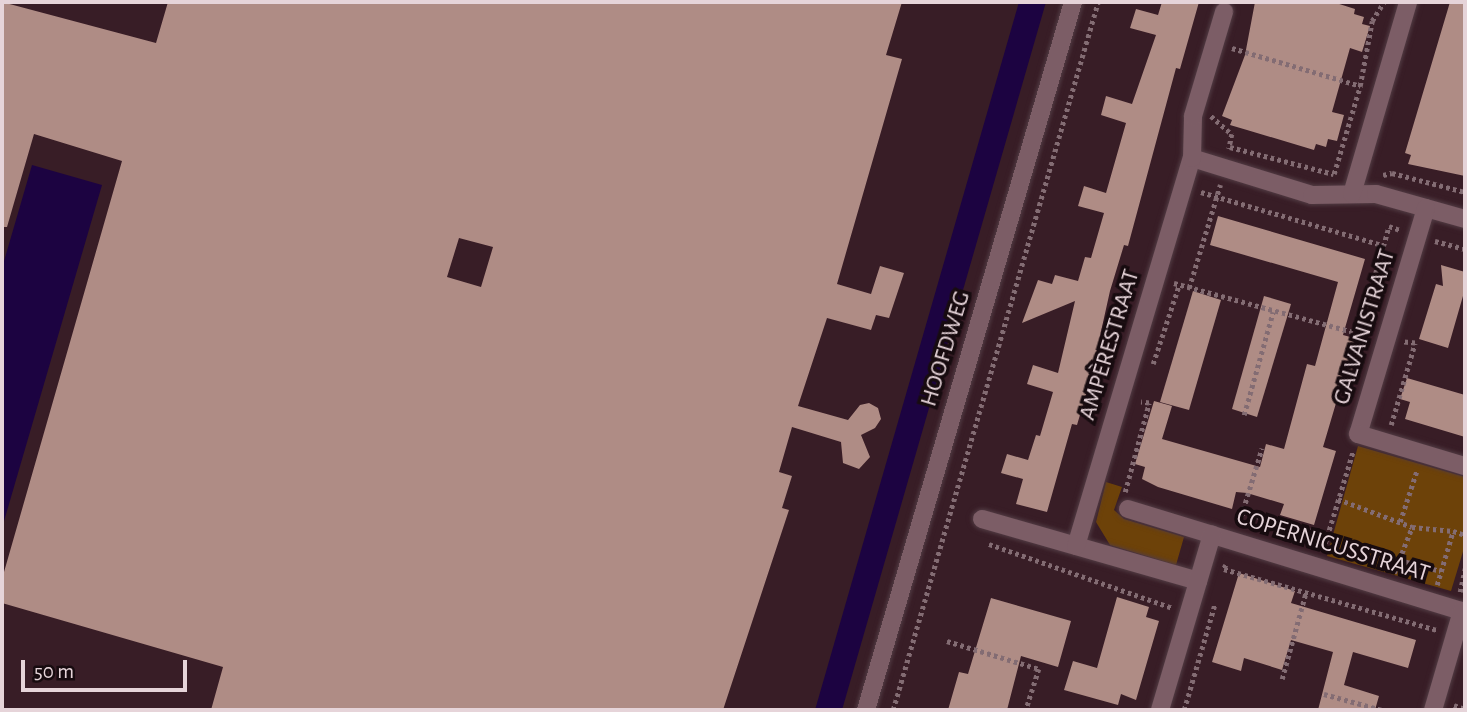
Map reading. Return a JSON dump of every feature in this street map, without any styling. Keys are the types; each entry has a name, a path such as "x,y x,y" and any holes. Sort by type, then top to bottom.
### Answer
{"street":[{"name":"HOOFDWEG","path":"866,710 1073,2"},
{"path":"1352,194 1408,2"},
{"name":"AMPÈRESTRAAT","path":"1076,546 1192,158 1195,110 1224,12"},
{"path":"1192,158 1312,195 1376,194 1465,219"},
{"name":"GALVANISTRAAT","path":"1426,208 1358,434 1465,466"},
{"path":"1128,509 1212,535 1160,710"},
{"path":"982,519 1198,581"},
{"name":"COPERNICUSSTRAAT","path":"1212,535 1462,611 1433,710"}],"path":[{"name":"HOOFDWEG","path":"893,710 1098,2"},
{"path":"1328,195 1360,86 1371,21 1384,2"},
{"path":"1215,43 1382,92"},
{"path":"1189,288 1226,168 1232,134 1219,120 1195,110"},
{"path":"1183,187 1382,245"},
{"path":"1156,278 1386,340 1415,343 1391,423 1388,443"},
{"path":"1244,415 1273,311"},
{"path":"1128,509 1124,490 1149,403 1141,402"},
{"path":"1319,567 1326,535 1358,434 1391,423"},
{"path":"1400,522 1422,453"},
{"path":"1338,499 1412,527 1453,531 1465,535"},
{"path":"1242,512 1326,535"},
{"path":"1388,589 1412,527"},
{"path":"1432,601 1453,531"},
{"path":"976,539 1209,622"},
{"path":"1399,560 1441,571"},
{"path":"1221,582 1224,569"},
{"path":"1282,679 1306,592"},
{"path":"1184,710 1217,595"},
{"path":"947,641 1039,669 1026,710"},
{"path":"1324,694 1382,710"}],"shaded area":[{"path":"1019,2 1046,2 842,710 815,710"},
{"path":"32,165 102,185 2,528 2,268"},
{"path":"1358,446 1465,477 1465,545 1451,591 1327,556"},
{"path":"1106,482 1122,487 1114,510 1124,519 1184,537 1176,565 1110,545 1096,522"}],"building":[{"path":"2,2 156,43 168,2 902,2 886,55 902,59 837,284 871,294 880,266 904,273 889,318 876,315 871,330 827,318 798,406 848,420 860,405 869,403 878,408 881,419 875,428 861,435 870,457 859,469 843,463 841,442 792,427 779,472 792,476 782,508 789,510 723,710 211,710 223,667 2,603 2,579 122,161 34,134 7,227 2,227","holes":["459,238 493,247 481,287 447,277"]},
{"path":"1162,2 1199,2 1180,69 1176,68 1128,246 1124,245 1110,291 1090,381 1077,425 1072,424 1047,512 1016,504 1023,479 1001,473 1007,454 1028,460 1036,435 1040,436 1053,392 1027,384 1033,365 1058,373 1075,301 1022,323 1038,280 1052,284 1055,275 1078,281 1085,257 1091,258 1104,213 1078,206 1084,186 1106,193 1126,123 1101,115 1106,96 1132,104 1156,35 1130,28 1136,9 1158,15"},
{"path":"1255,2 1333,2 1355,9 1354,14 1364,17 1362,24 1370,26 1362,52 1350,48 1332,112 1344,115 1337,141 1328,139 1326,147 1316,144 1314,150 1230,125 1232,120 1222,116 1245,55"},
{"path":"1450,2 1465,2 1465,176 1408,164 1411,155 1405,153"},
{"path":"1218,216 1365,259 1343,335 1354,338 1358,352 1344,394 1339,393 1323,447 1336,451 1314,525 1280,515 1284,504 1247,493 1236,492 1232,509 1158,487 1142,479 1145,467 1135,464 1154,401 1172,406 1162,439 1260,467 1266,444 1284,449 1307,364 1315,366 1338,282 1210,245"},
{"path":"1441,265 1465,272 1465,289 1448,348 1419,339 1436,284 1443,286"},
{"path":"1193,291 1221,300 1189,410 1160,402"},
{"path":"1264,296 1291,304 1257,417 1232,409"},
{"path":"1407,378 1465,395 1465,437 1405,419 1410,402 1400,399"},
{"path":"1239,573 1295,591 1291,603 1416,640 1408,668 1353,652 1344,685 1379,696 1375,710 1318,710 1333,652 1291,640 1282,670 1244,658 1241,671 1212,662"},
{"path":"1117,597 1149,607 1146,617 1159,621 1136,700 1121,694 1118,705 1064,690 1073,661 1097,668"},
{"path":"991,598 1071,621 1058,667 1021,656 1007,710 948,710 959,672 968,674"}]}
